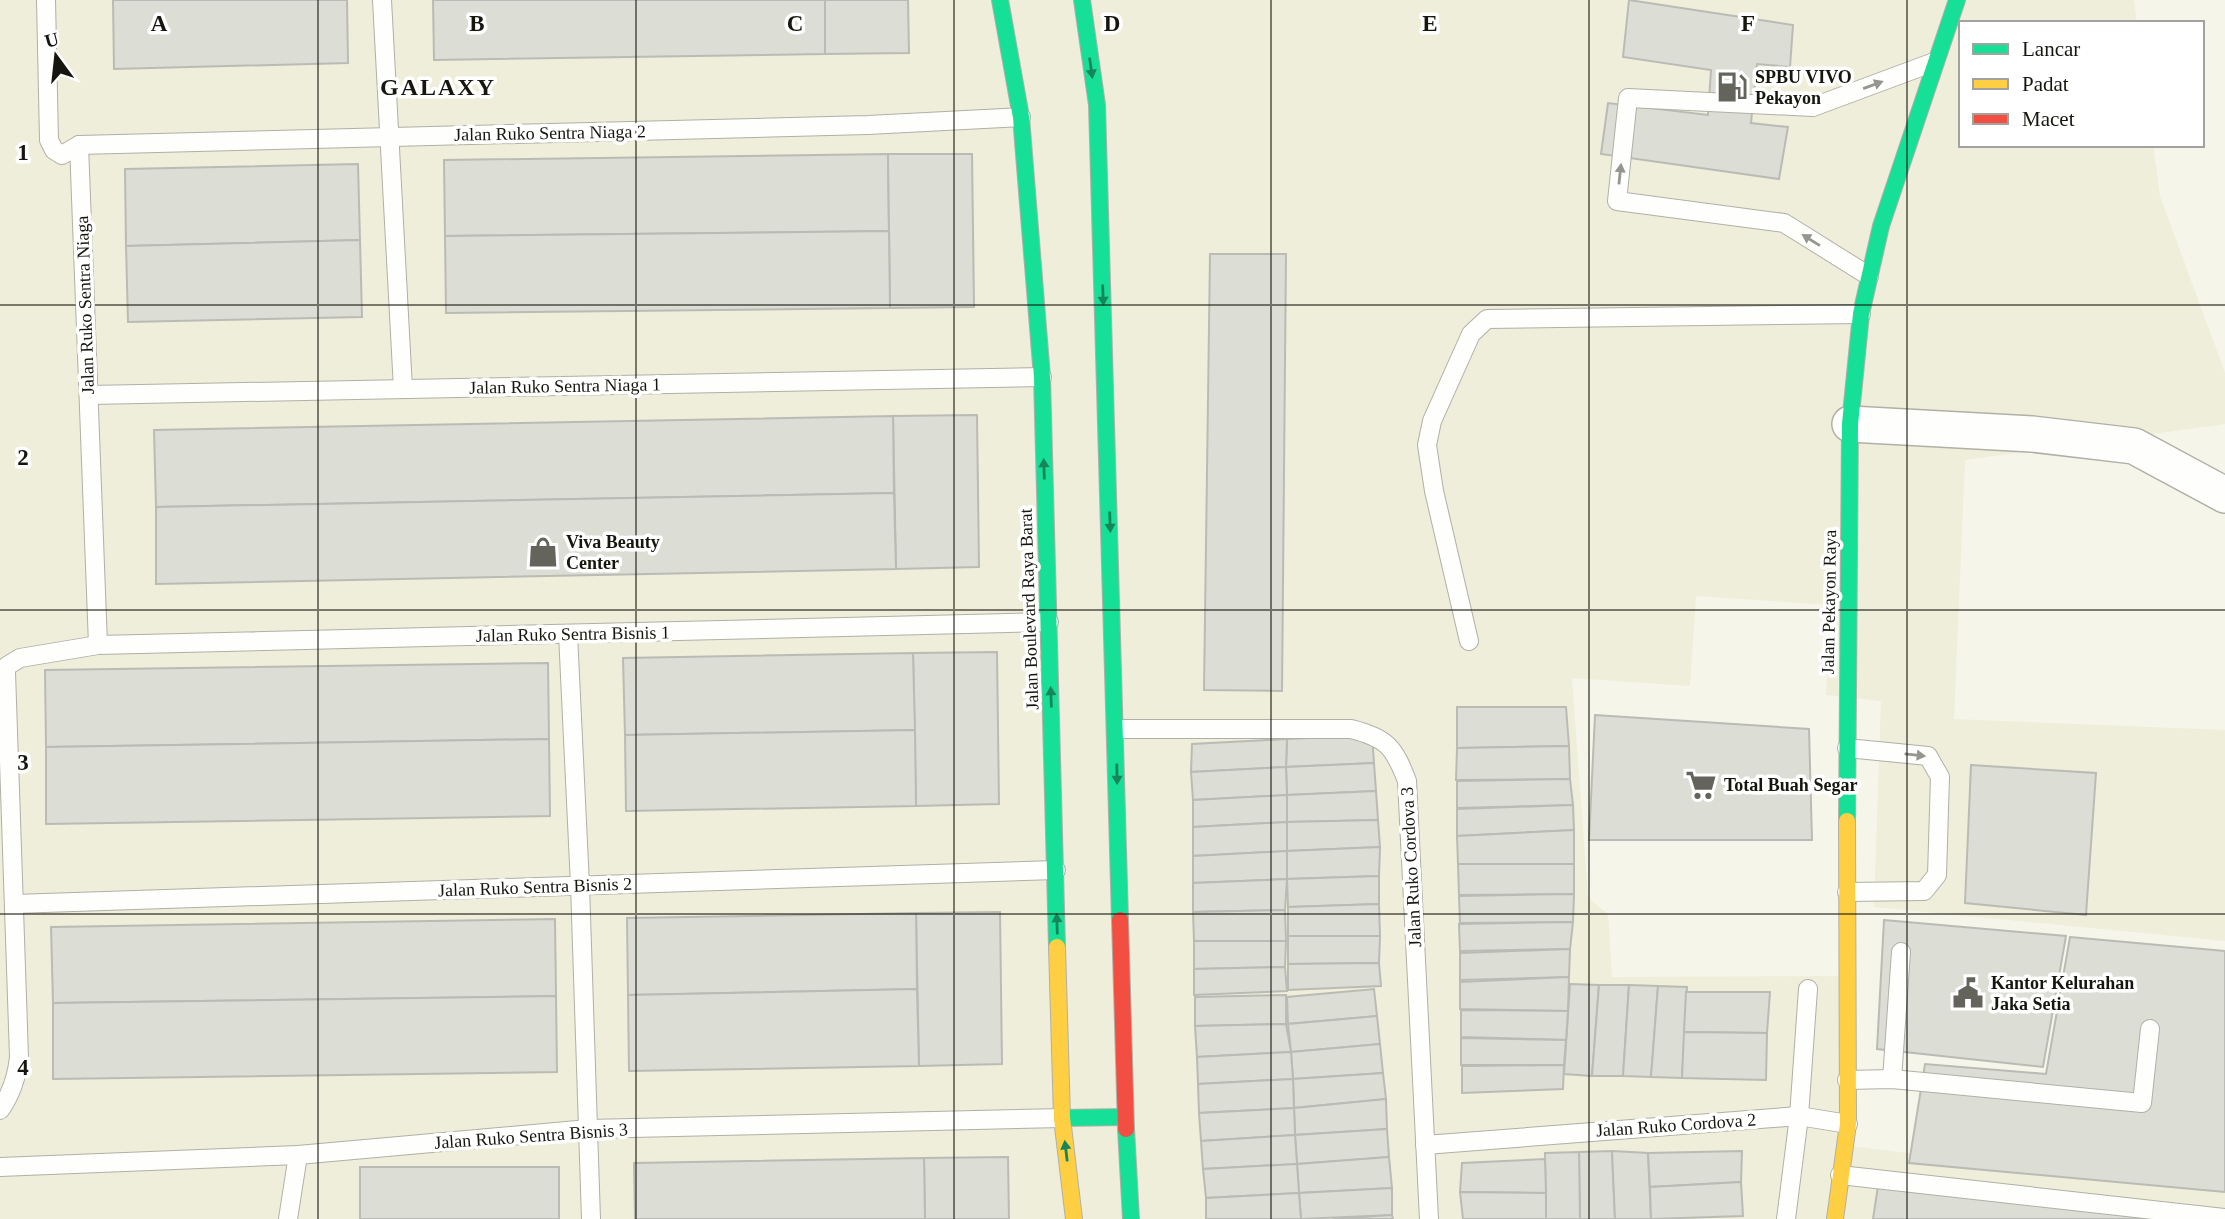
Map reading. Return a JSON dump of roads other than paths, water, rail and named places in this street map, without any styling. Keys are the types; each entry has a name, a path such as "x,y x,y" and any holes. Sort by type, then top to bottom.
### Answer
{"main road":[{"name":"Jalan Boulevard Raya Barat","path":"1000,0 1021,117 1042,377 1062,1118 1074,1219"},
{"path":"1082,0 1097,105 1125,1117 1131,1219"},
{"name":"Jalan Pekayon Raya","path":"1835,1219 1848,1124 1850,424 1861,314 1881,226 1957,0"},
{"path":"1062,1118 1125,1117"}],"street":[{"path":"1850,424 2032,434 2134,446 2225,495"}],"lane":[{"path":"46,0 49,140 54,150 62,155 79,145"},
{"path":"382,0 403,389"},
{"path":"1869,276 1784,223 1617,201 1628,98 1813,107 1936,62"},
{"name":"Jalan Ruko Sentra Niaga 2","path":"79,145 868,125 1021,117"},
{"name":"Jalan Ruko Sentra Niaga","path":"79,145 97,645"},
{"path":"1469,641 1434,491 1427,445 1432,421 1471,334 1487,319 1861,314"},
{"name":"Jalan Ruko Sentra Niaga 1","path":"89,395 1042,377"},
{"name":"Jalan Ruko Sentra Bisnis 1","path":"14,904 7,666 20,658 97,645 1049,622"},
{"path":"568,634 591,1219"},
{"name":"Jalan Ruko Cordova 3","path":"1116,729 1351,729 1374,735 1392,747 1407,781 1429,1219"},
{"path":"1847,748 1928,756 1940,777 1937,875 1924,891 1847,892"},
{"name":"Jalan Ruko Sentra Bisnis 2","path":"14,904 1056,870"},
{"path":"0,1110 17,1077 19,1057 14,904"},
{"path":"1892,1079 1902,952"},
{"path":"1786,1219 1799,1116 1808,989"},
{"path":"1847,1080 1892,1079 2142,1103 2150,1029"},
{"name":"Jalan Ruko Cordova 2","path":"1425,1145 1799,1116 1848,1124"},
{"name":"Jalan Ruko Sentra Bisnis 3","path":"0,1167 298,1155 588,1129 1062,1118"},
{"path":"288,1219 298,1155"},
{"path":"1840,1175 2225,1218"}],"place":[{"name":"SPBU VIVO Pekayon","path":"1732,87"},
{"name":"Viva Beauty Center","path":"543,552"},
{"name":"Total Buah Segar","path":"1701,785"},
{"name":"Kantor Kelurahan Jaka Setia","path":"1968,993"}],"district":[{"name":"GALAXY","path":"438,87"}]}
